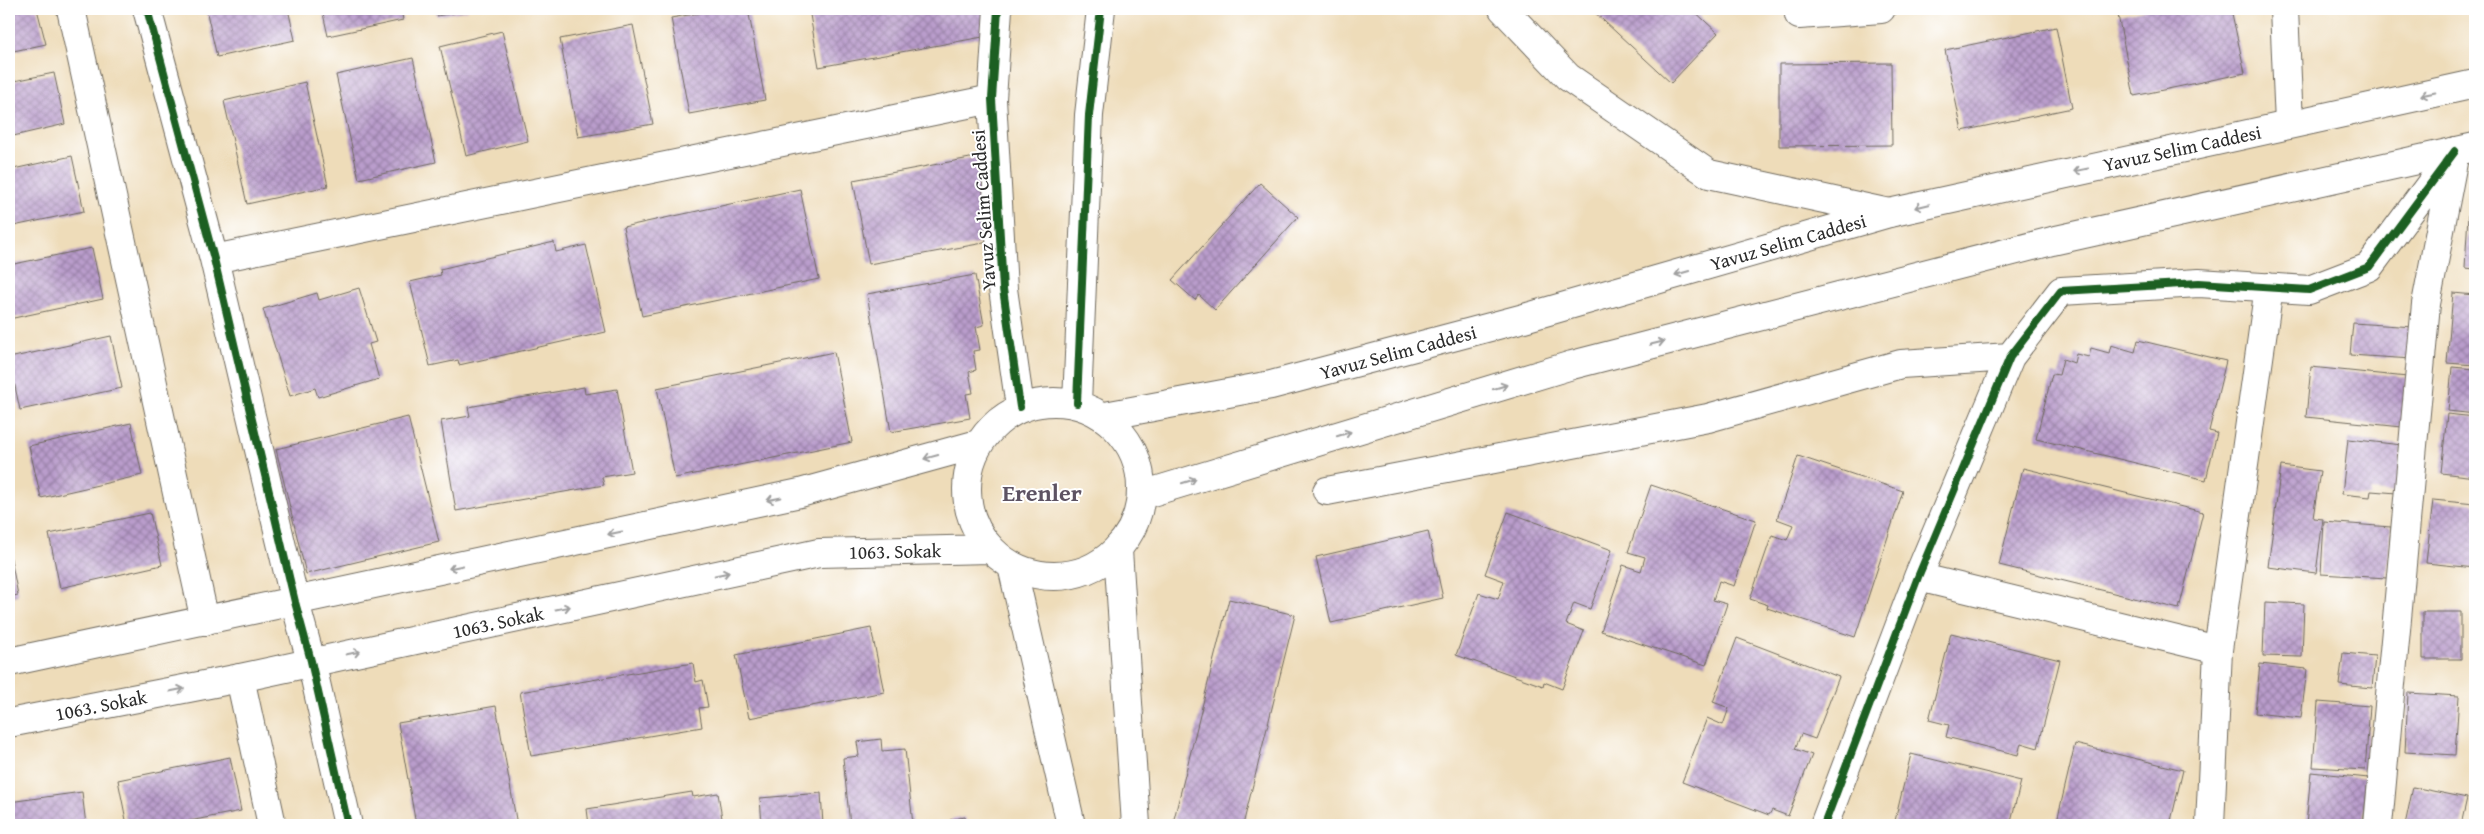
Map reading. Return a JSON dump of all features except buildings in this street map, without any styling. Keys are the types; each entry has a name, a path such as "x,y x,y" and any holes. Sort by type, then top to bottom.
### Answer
{"street":[{"path":"71,9 205,622"},
{"path":"147,9 214,260 294,602 311,662 348,825"},
{"name":"Yavuz Selim Caddesi","path":"998,9 992,99 1003,289 1020,407"},
{"path":"1078,403 1089,115 1101,9"},
{"path":"1503,9 1568,77 1710,174 1888,213"},
{"path":"1799,15 1881,9"},
{"path":"2284,9 2289,124"},
{"name":"Yavuz Selim Caddesi","path":"1105,416 1271,386 1524,318 1888,213 2475,84"},
{"path":"214,260 992,99"},
{"path":"1824,825 1918,577 2010,358 2061,292 2199,283 2309,290 2369,267 2465,149"},
{"path":"1142,495 1572,365 2052,241 2465,149"},
{"path":"2378,825 2426,304 2465,149"},
{"path":"2210,825 2218,650 2269,288"},
{"path":"1327,491 1708,418 1901,364 2010,358"},
{"path":"1047,401 1078,403 1105,416 1126,438 1139,465 1142,495 1135,525 1118,550 1093,567 1066,576 1038,575 1012,566 990,549 974,525 966,498 968,470 978,444 996,422 1020,407 1047,401"},
{"path":"9,662 205,622 800,493 978,444"},
{"name":"1063. Sokak","path":"9,722 240,678 819,553 990,549"},
{"path":"1118,550 1136,825"},
{"path":"1012,566 1071,825"},
{"path":"1918,577 2218,650"},
{"path":"240,678 272,825"}],"cycle path":[{"path":"147,9 214,259 295,602 311,661 348,825"},
{"path":"998,9 992,99 1003,289 1020,407"},
{"path":"1077,403 1089,115 1101,9"},
{"path":"1824,825 1918,577 2010,357 2061,291 2199,283 2309,290 2369,267 2455,151"}],"district":[{"name":"Erenler","path":"1042,492"}]}
